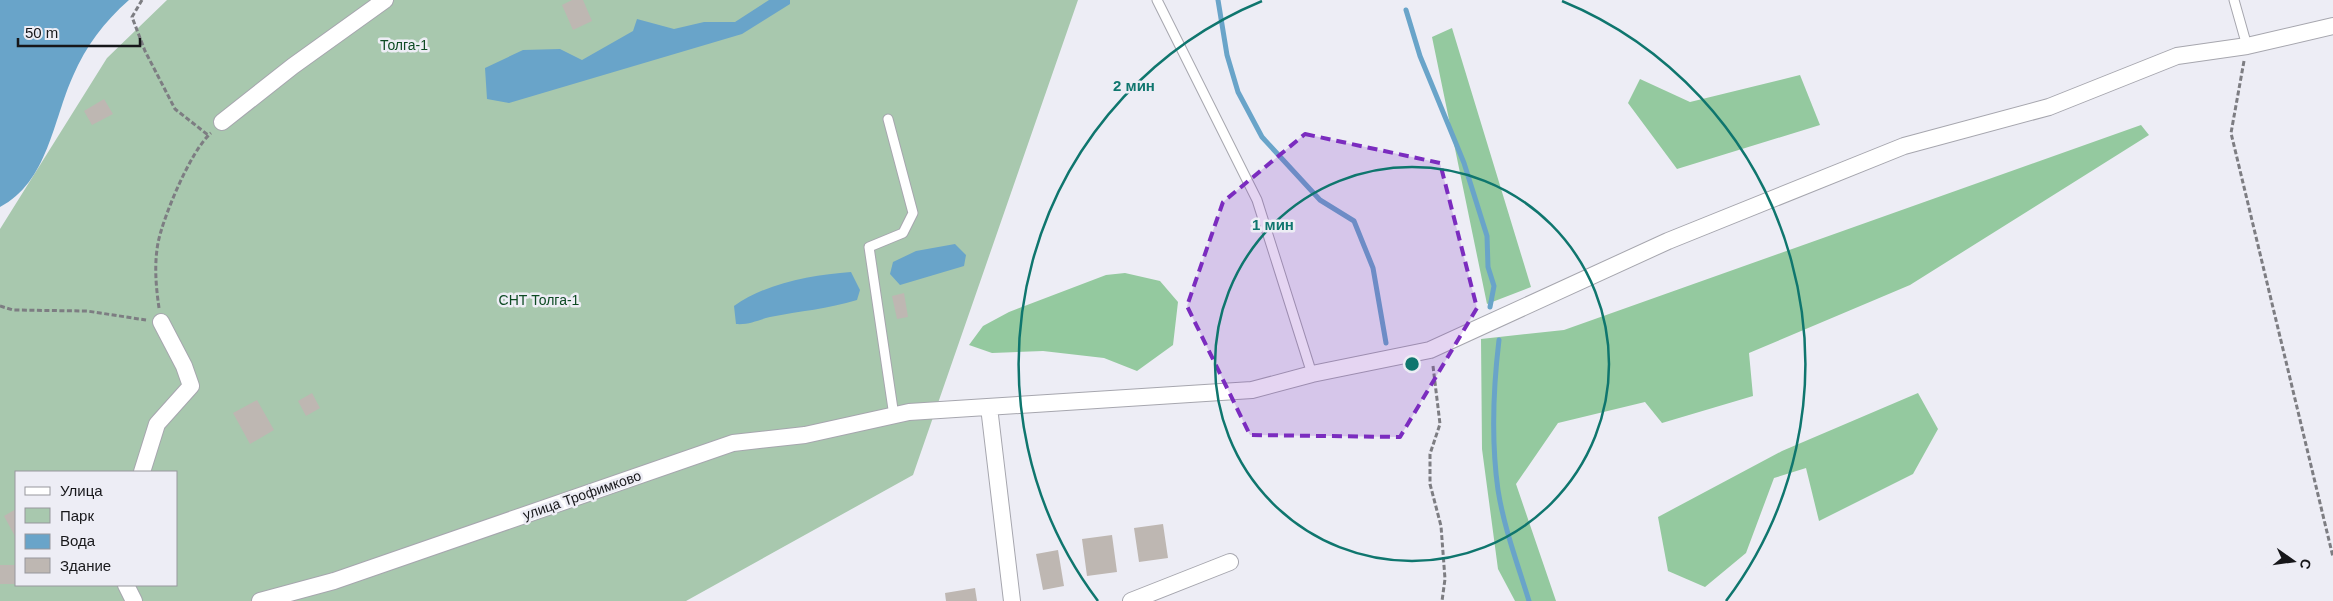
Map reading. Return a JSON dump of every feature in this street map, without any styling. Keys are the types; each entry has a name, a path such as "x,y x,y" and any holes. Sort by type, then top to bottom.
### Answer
{"street":[{"path":"222,122 293,66 385,0"},
{"name":"улица Трофимково","path":"260,601 334,581 733,443 805,436 902,414 1252,390 1312,374 1430,350 1668,241 1904,146 2049,107 2177,56 2247,46 2333,26"},
{"path":"142,471 157,424 191,386 184,366 161,322"},
{"path":"989,407 1012,601"},
{"path":"1131,601 1230,562"},
{"path":"126,586 134,601"}],"lane":[{"path":"1157,0 1257,200 1312,374"},
{"path":"2234,0 2247,46"},
{"path":"888,119 913,213 903,233 869,247 902,414"}],"path":[{"path":"142,0 132,17 145,51 175,109 208,135"},
{"path":"2247,46 2231,133 2333,557"},
{"path":"0,306 13,310 87,311 161,322 155,280 158,243 187,168 208,135 222,122"},
{"path":"1430,350 1440,424 1430,454 1430,484 1441,526 1445,578 1442,601"}],"highlighted area":[{"path":"1305,134 1440,163 1477,308 1400,437 1250,435 1187,306 1223,202"}],"green space":[{"name":"СНТ Толга-1","path":"167,0 1078,0 913,475 686,601 0,601 0,229 107,58"},
{"path":"1452,28 1531,287 1487,304 1432,37"},
{"path":"1800,75 1820,125 1677,169 1628,103 1640,79 1690,102"},
{"path":"2141,125 2149,135 1910,285 1749,353 1753,396 1662,423 1645,402 1558,423 1516,484 1556,601 1515,601 1498,569 1482,449 1481,339 1564,330"},
{"path":"1125,273 1160,281 1178,302 1173,345 1137,371 1104,358 1043,351 992,353 969,345 983,326 1009,312 1106,275"},
{"path":"1918,393 1938,429 1913,474 1819,521 1806,468 1774,478 1746,553 1705,587 1668,571 1658,517 1782,451"}],"water":[{"path":"0,0 129,0 104,26 84,55 66,93 47,149 39,166 29,182 16,196 0,207"},
{"path":"769,0 790,0 790,4 742,34 509,103 487,99 485,68 523,50 560,49 582,60 633,31 637,19 674,29 704,22 735,22"},
{"path":"955,244 966,255 964,266 900,285 890,274 893,262 916,251"},
{"path":"851,272 860,290 857,300 825,308 736,324 734,306 760,291 805,278"}],"building":[{"path":"572,0 583,0 592,21 573,30 562,5"},
{"path":"104,99 113,114 92,125 84,111"},
{"path":"904,293 908,317 897,319 892,296"},
{"path":"312,393 320,408 306,416 298,401"},
{"path":"257,400 274,430 250,444 233,413"},
{"path":"15,510 15,536 4,516"},
{"path":"1163,524 1168,558 1139,562 1134,528"},
{"path":"1112,535 1117,572 1087,576 1082,539"},
{"path":"1058,550 1064,586 1043,590 1036,554"},
{"path":"0,565 15,565 15,584 0,584"},
{"path":"975,588 977,601 946,601 945,593"}],"waterway":[{"path":"1218,0 1227,55 1238,92 1262,137 1320,200 1354,221 1373,268 1386,343"},
{"path":"1406,10 1420,56 1464,163 1487,236 1488,267 1494,286 1490,307"},
{"path":"1499,340 1494,415 1494,452 1498,490 1504,518 1529,601"}],"park label":[{"name":"Толга-1","path":"404,45"}]}
